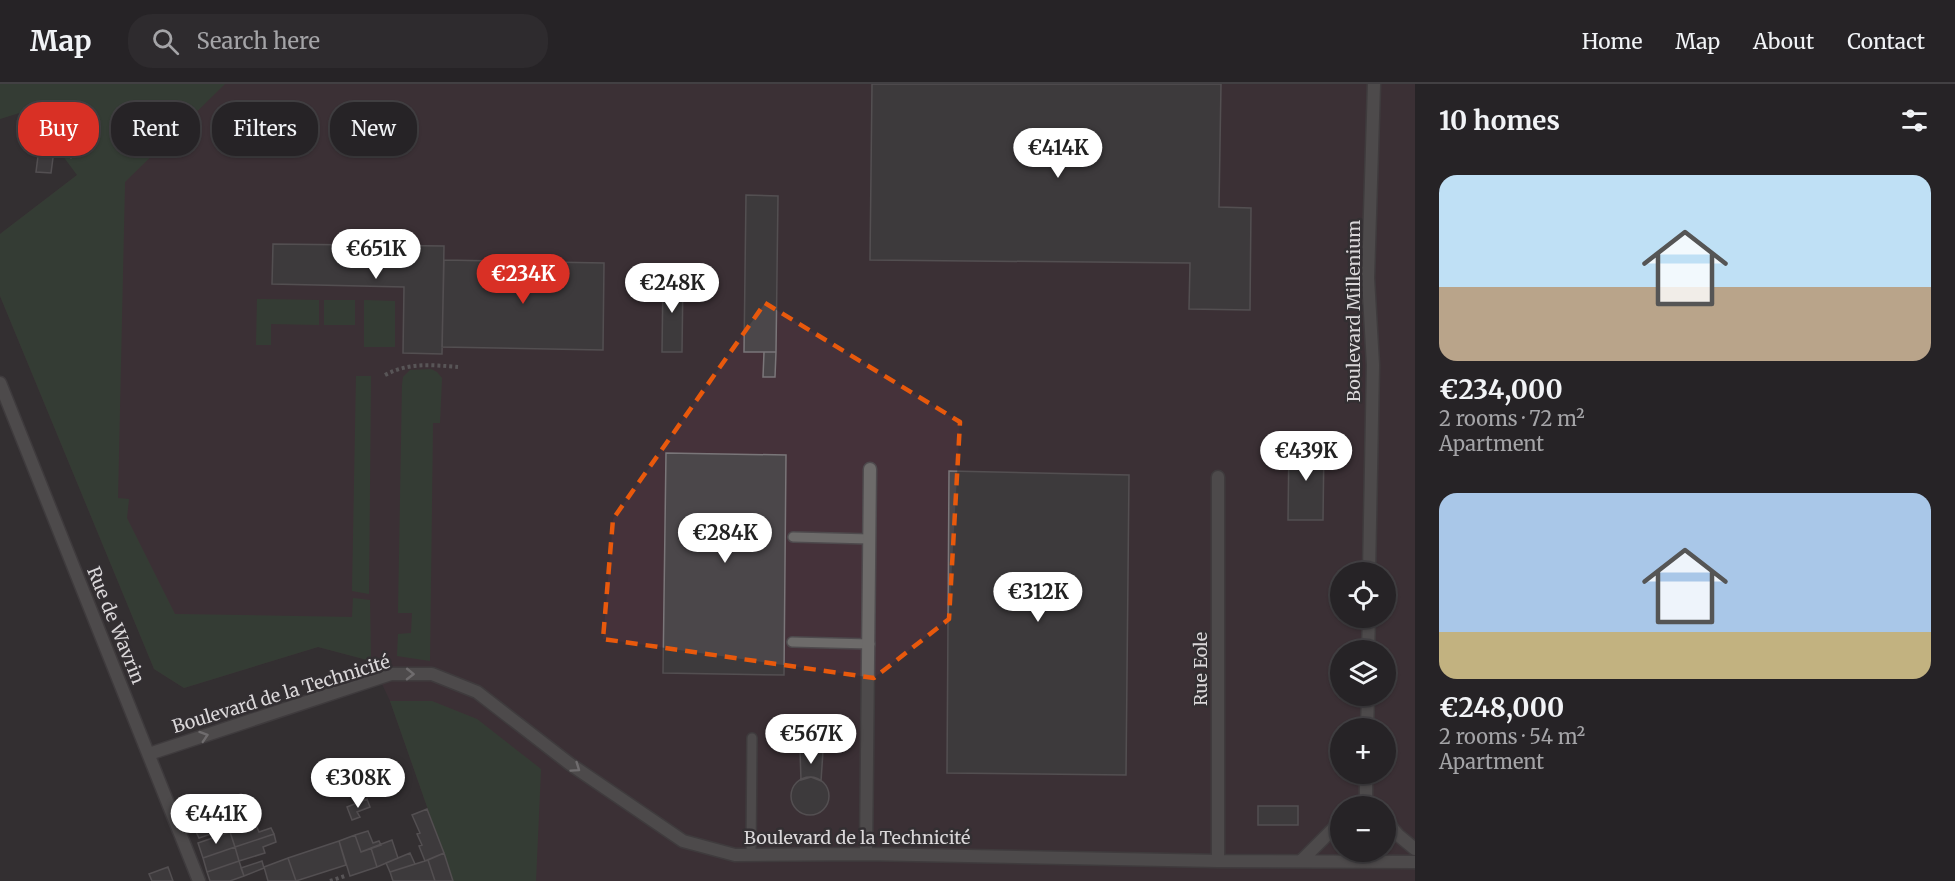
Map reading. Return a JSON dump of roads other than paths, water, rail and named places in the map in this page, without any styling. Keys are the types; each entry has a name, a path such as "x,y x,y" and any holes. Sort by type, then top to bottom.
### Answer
{"street":[{"name":"Boulevard Millenium","path":"1370,562 1373,365 1368,279 1374,84"},
{"name":"Rue de Wavrin","path":"0,383 199,881"},
{"path":"866,854 870,644 870,469"},
{"name":"Rue Eole","path":"1218,477 1218,861"},
{"name":"Boulevard de la Technicité","path":"148,754 391,674 432,674 477,692 570,764 683,841 735,855 866,854 1218,861 1330,859"},
{"path":"1301,861 1330,832"},
{"path":"1396,833 1415,849"},
{"name":"Boulevard de la Technicité","path":"1396,860 1415,862"}],"lane":[{"path":"793,537 870,539"},
{"path":"792,642 870,644"},
{"path":"751,855 752,738"}]}
